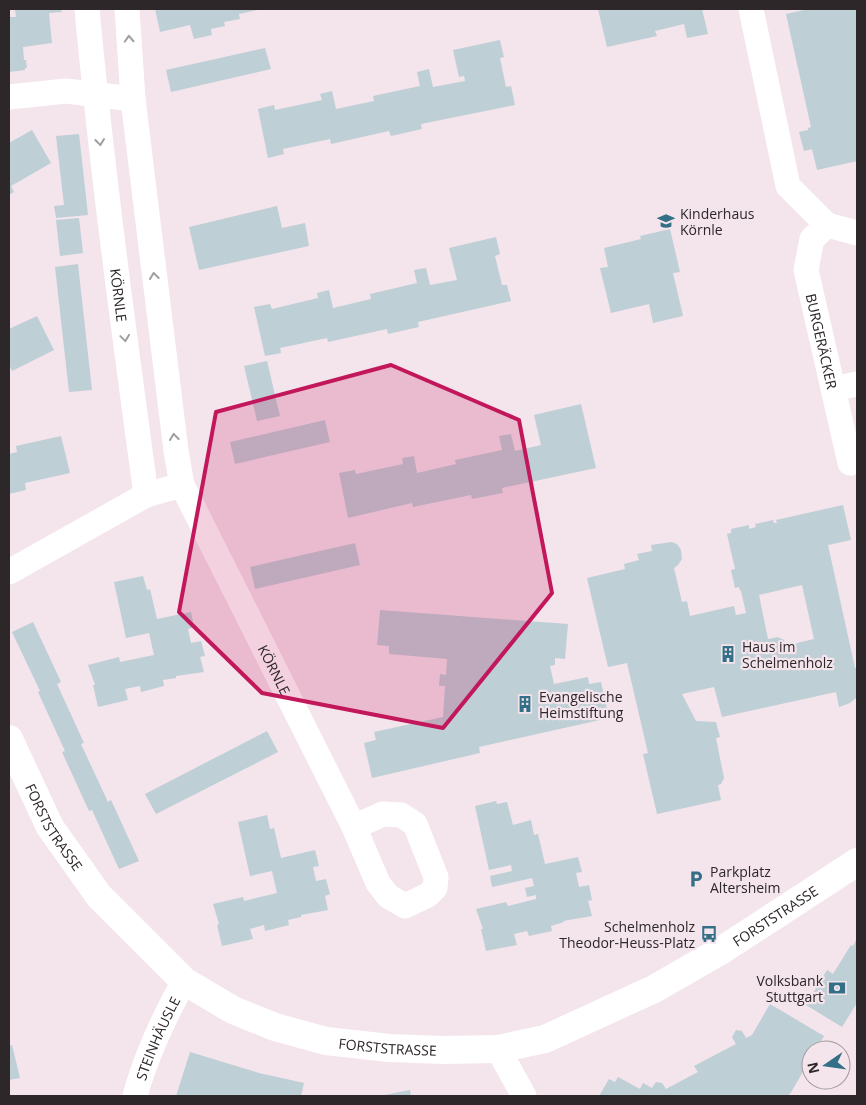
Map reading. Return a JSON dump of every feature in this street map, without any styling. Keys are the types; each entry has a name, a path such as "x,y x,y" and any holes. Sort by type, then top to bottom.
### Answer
{"street":[{"name":"KÖRNLE","path":"87,9 113,253 146,495"},
{"name":"KÖRNLE","path":"127,9 133,99 176,451 182,485 354,827"},
{"path":"751,9 788,186 827,225 857,234"},
{"path":"9,97 66,91 133,99"},
{"name":"BURGERÄCKER","path":"827,225 812,239 806,270 850,463"},
{"path":"833,389 857,384"},
{"path":"9,572 146,495 182,485"},
{"name":"FORSTSTRASSE","path":"9,739 50,827 99,896 184,981 233,1010 275,1026 326,1041 389,1048 443,1050 498,1049 545,1039 654,988 722,950 857,862"},
{"name":"STEINHÄUSLE","path":"135,1096 140,1077 162,1022 184,981"},
{"path":"498,1049 524,1096"}],"highlighted area":[{"path":"391,365 519,420 552,593 443,728 262,693 179,612 216,412"}],"building":[{"path":"15,9 61,9 62,12 49,13 52,43 23,47 27,68 25,70 9,72 9,17 16,17"},
{"path":"155,9 257,10 239,14 240,19 224,22 225,26 211,29 212,35 194,39 190,25 160,32"},
{"path":"598,9 702,9 708,34 687,38 684,24 655,31 657,36 607,47"},
{"path":"804,9 857,9 857,161 817,170 812,149 804,151 799,132 808,130 811,127 786,14"},
{"path":"500,40 504,57 500,58 506,87 511,86 515,105 421,124 422,129 391,136 389,131 331,144 330,139 283,149 284,154 268,158 258,109 274,105 275,110 322,100 320,94 332,91 336,109 374,101 373,96 420,86 417,72 429,69 433,87 465,81 464,76 459,77 453,50"},
{"path":"265,48 271,69 171,92 166,70"},
{"path":"32,130 51,163 11,186 14,192 9,195 9,143"},
{"path":"79,134 88,215 56,218 54,206 64,205 56,136"},
{"path":"277,206 282,228 305,223 309,246 199,270 189,227"},
{"path":"79,218 83,253 60,256 56,220"},
{"path":"670,229 680,272 673,273 683,316 653,323 649,304 611,313 600,268 608,267 604,248 641,239 640,236"},
{"path":"496,237 500,254 495,256 502,285 507,285 511,301 418,322 419,327 388,334 387,329 328,342 327,338 280,348 281,353 265,356 254,307 270,304 272,309 318,298 317,293 329,290 333,308 371,299 370,294 417,283 414,270 426,268 430,285 457,280 449,248"},
{"path":"78,264 92,390 69,392 55,267"},
{"path":"37,316 54,350 12,371 9,364 9,329"},
{"path":"267,361 280,416 257,421 244,366"},
{"path":"581,404 596,468 502,488 503,493 472,499 471,495 413,507 412,503 348,518 339,473 355,470 356,474 403,464 402,458 414,456 417,473 456,464 455,460 502,450 499,436 511,434 515,451 541,445 534,415"},
{"path":"325,420 330,442 235,464 230,442"},
{"path":"61,436 70,473 25,483 26,490 9,494 9,454 17,452 16,446"},
{"name":"Haus im Schelmenholz","path":"843,505 851,540 828,545 855,668 857,668 857,697 850,703 839,707 836,692 722,717 714,687 682,694 696,721 716,722 720,737 716,738 724,778 721,784 718,785 721,800 657,814 643,754 648,753 627,663 608,667 587,578 625,569 624,564 639,560 637,554 652,551 651,545 672,542 677,544 681,550 682,559 674,568 682,602 687,601 690,616 734,606 736,615 746,613 741,591 739,587 735,588 731,570 735,569 727,534 731,533 731,529 749,525 749,529 756,527 755,524 773,520 774,523 777,523 776,520","holes":["802,585 814,639 785,646 784,640 778,637 768,639 759,595"]},
{"path":"355,543 360,565 255,589 250,567"},
{"path":"143,576 147,590 150,589 157,619 191,612 194,627 188,629 191,643 201,641 205,656 200,657 204,672 163,680 164,686 141,692 140,686 125,689 128,700 98,707 93,685 95,685 88,665 119,657 120,662 154,655 149,633 126,638 114,582"},
{"name":"Evangelische Heimstiftung","path":"380,610 568,624 565,659 555,658 555,665 550,666 554,684 588,677 589,684 601,682 609,718 479,747 480,753 372,778 364,743 376,740 374,732 443,717 445,686 439,686 440,674 446,675 447,659 389,654 389,646 377,645"},
{"path":"33,622 61,682 57,684 84,743 81,744 108,802 111,800 139,861 119,869 92,810 89,811 62,752 65,751 38,692 40,691 12,632"},
{"path":"267,731 278,752 156,814 145,794"},
{"path":"496,801 497,804 507,802 513,825 531,820 534,835 538,834 545,864 578,857 582,872 576,873 579,887 589,885 592,900 588,901 592,916 563,921 551,926 552,931 529,936 527,931 514,934 517,945 486,951 481,929 483,929 476,909 506,902 508,906 536,899 536,895 527,897 525,888 534,886 532,878 492,887 490,876 512,871 511,865 489,870 475,806"},
{"path":"267,815 270,829 274,828 281,858 315,850 319,866 313,867 316,881 326,879 330,894 325,896 328,910 301,915 301,917 288,920 289,925 265,931 264,925 250,929 253,939 222,946 217,925 219,924 213,904 243,897 244,901 277,893 272,871 250,876 238,822"},
{"name":"Volksbank Stuttgart","path":"857,938 857,1003 842,1027 806,1005 827,970 833,974"},
{"path":"770,1004 824,1036 822,1040 801,1040 801,1075 790,1094 786,1096 599,1096 609,1079 615,1082 618,1077 640,1089 643,1083 652,1088 656,1082 662,1083 666,1089 698,1072 694,1066 736,1044 732,1037 736,1030 742,1031 746,1038 752,1035"},
{"path":"12,1045 20,1078 9,1080 9,1046"},
{"path":"190,1052 259,1073 304,1083 301,1096 176,1096"},
{"path":"410,1090 411,1096 384,1096 384,1095"}],"place":[{"name":"Kinderhaus Körnle","path":"666,221"},
{"name":"Haus im Schelmenholz","path":"728,654"},
{"name":"Evangelische Heimstiftung","path":"525,704"},
{"name":"Parkplatz Altersheim","path":"696,879"},
{"name":"Schelmenholz Theodor-Heuss-Platz","path":"709,934"},
{"name":"Volksbank Stuttgart","path":"837,988"}]}
